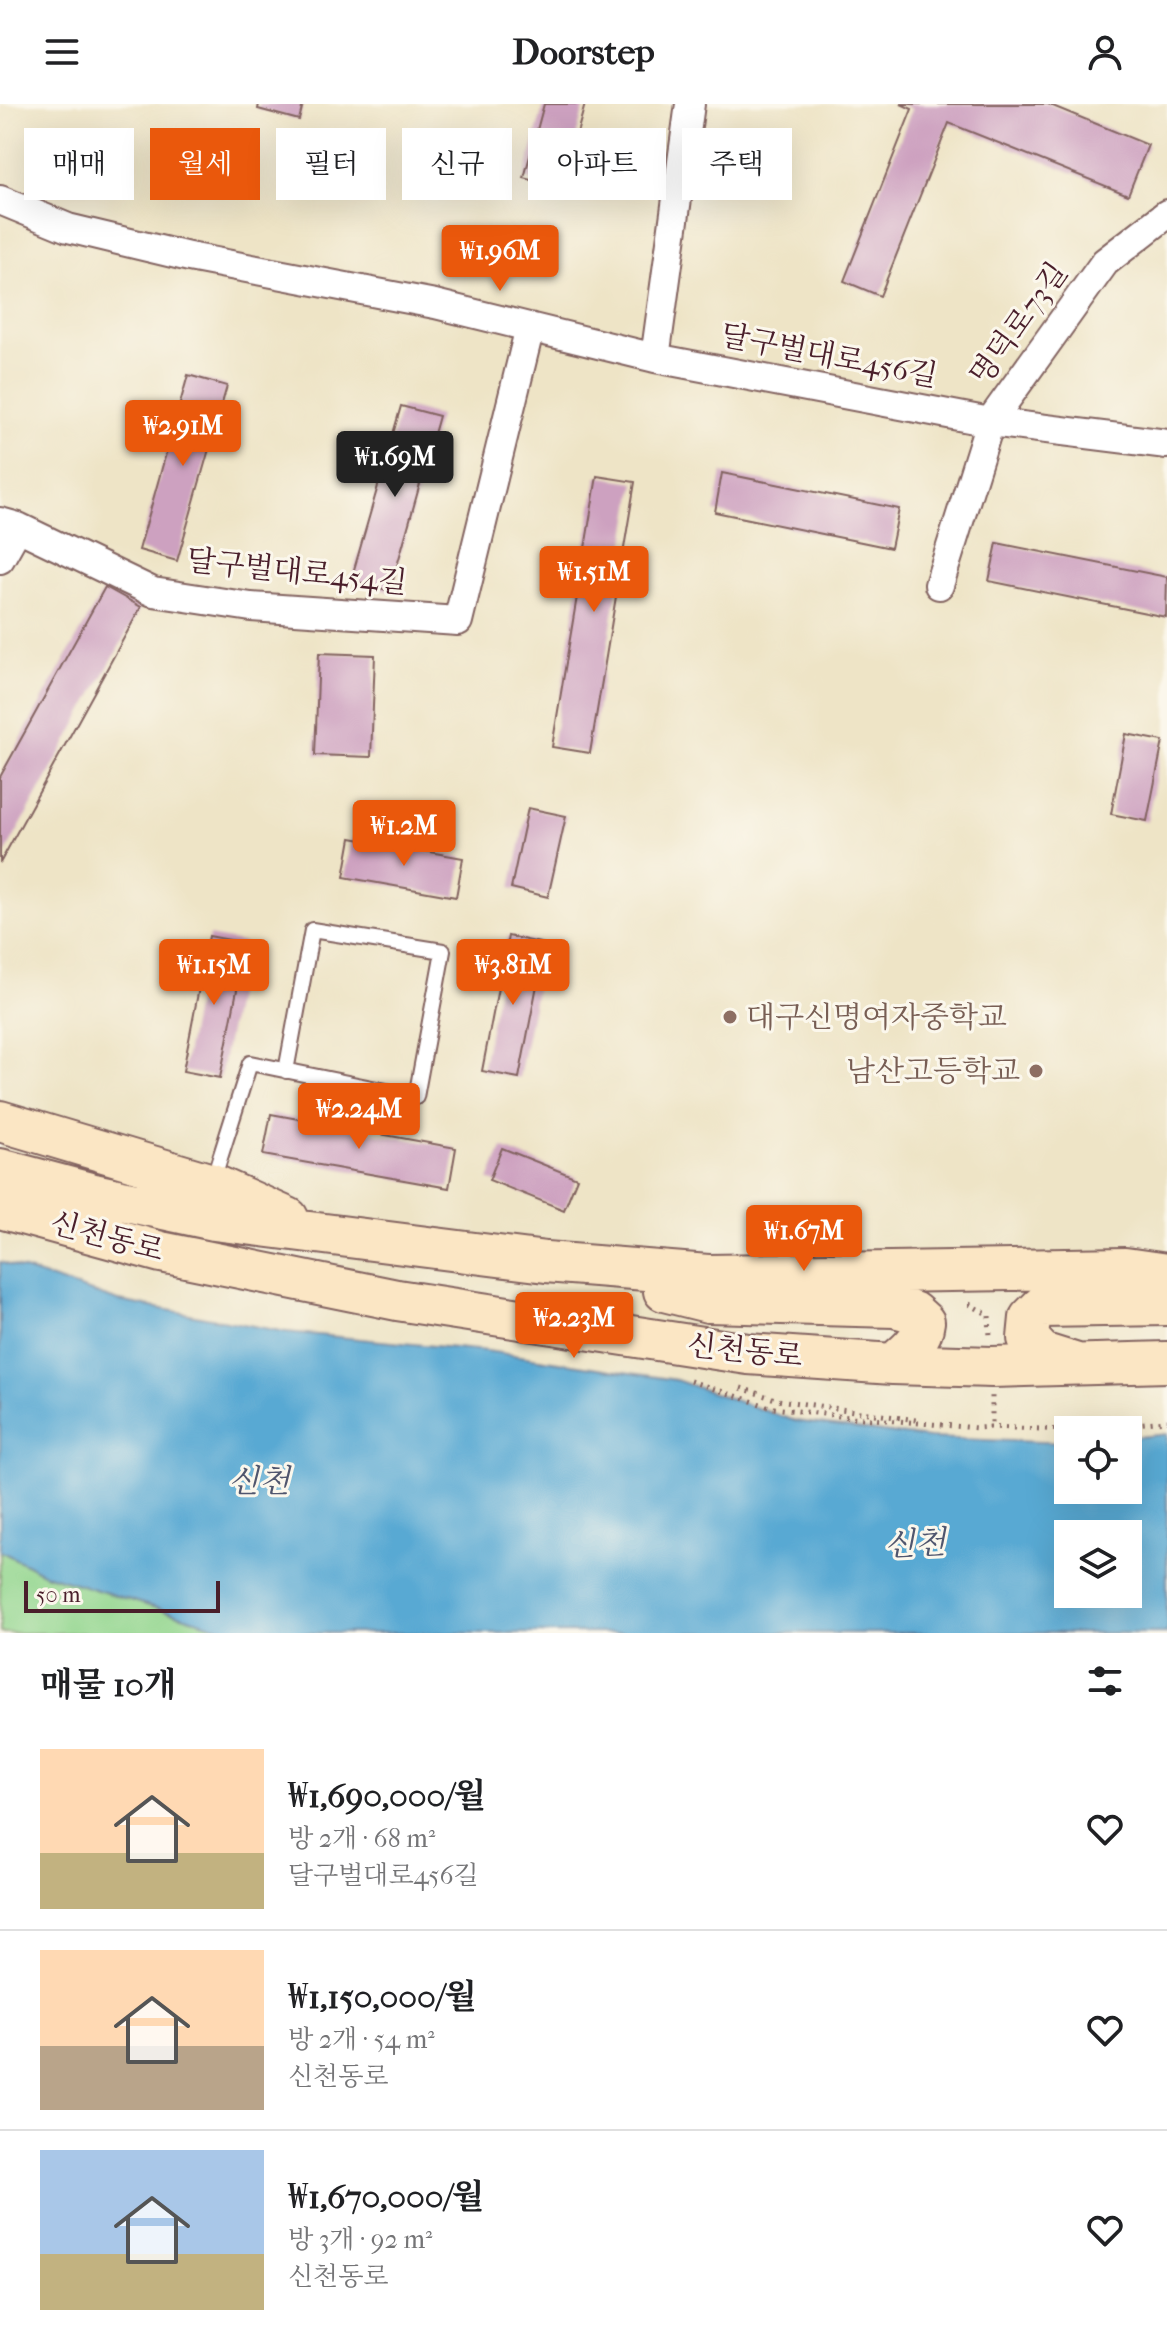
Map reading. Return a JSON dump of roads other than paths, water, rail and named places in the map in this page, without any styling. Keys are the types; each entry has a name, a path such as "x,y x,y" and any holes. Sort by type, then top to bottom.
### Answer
{"main road":[{"path":"0,1121 212,1184 328,1236"},
{"name":"신천동로","path":"0,1169 94,1194 214,1220 546,1262 708,1275 1125,1268 1167,1274"},
{"name":"신천동로","path":"0,1208 161,1252 397,1300 748,1354 992,1367 1167,1362"},
{"path":"546,1262 708,1302 894,1307 913,1312 924,1322 923,1333 913,1347 893,1364"},
{"path":"1125,1268 1167,1263"},
{"path":"1080,1364 1042,1353 1028,1338 1030,1318 1041,1307 1167,1305"}],"street":[{"path":"655,358 690,104"},
{"name":"달구벌대로456길","path":"0,200 68,228 189,257 435,304 655,358 990,422"},
{"name":"명덕로73길","path":"1167,214 1105,262 990,422 1167,444"},
{"name":"달구벌대로454길","path":"9,524 153,592 251,607 458,621 530,327"},
{"path":"939,585 990,422"},
{"path":"0,559 9,524"}],"lane":[{"path":"212,1184 250,1063 286,1071 416,1097 443,951 312,930 286,1071"}],"water":[{"name":"신천","path":"0,1262 119,1301 286,1332 487,1351 676,1380 795,1421 929,1438 1054,1442 1054,1504 1142,1504 1142,1437 1167,1434 1167,1633 238,1633 45,1574 0,1551"}],"place":[{"name":"대구신명여자중학교","path":"730,1017"},
{"name":"남산고등학교","path":"1036,1071"}]}
